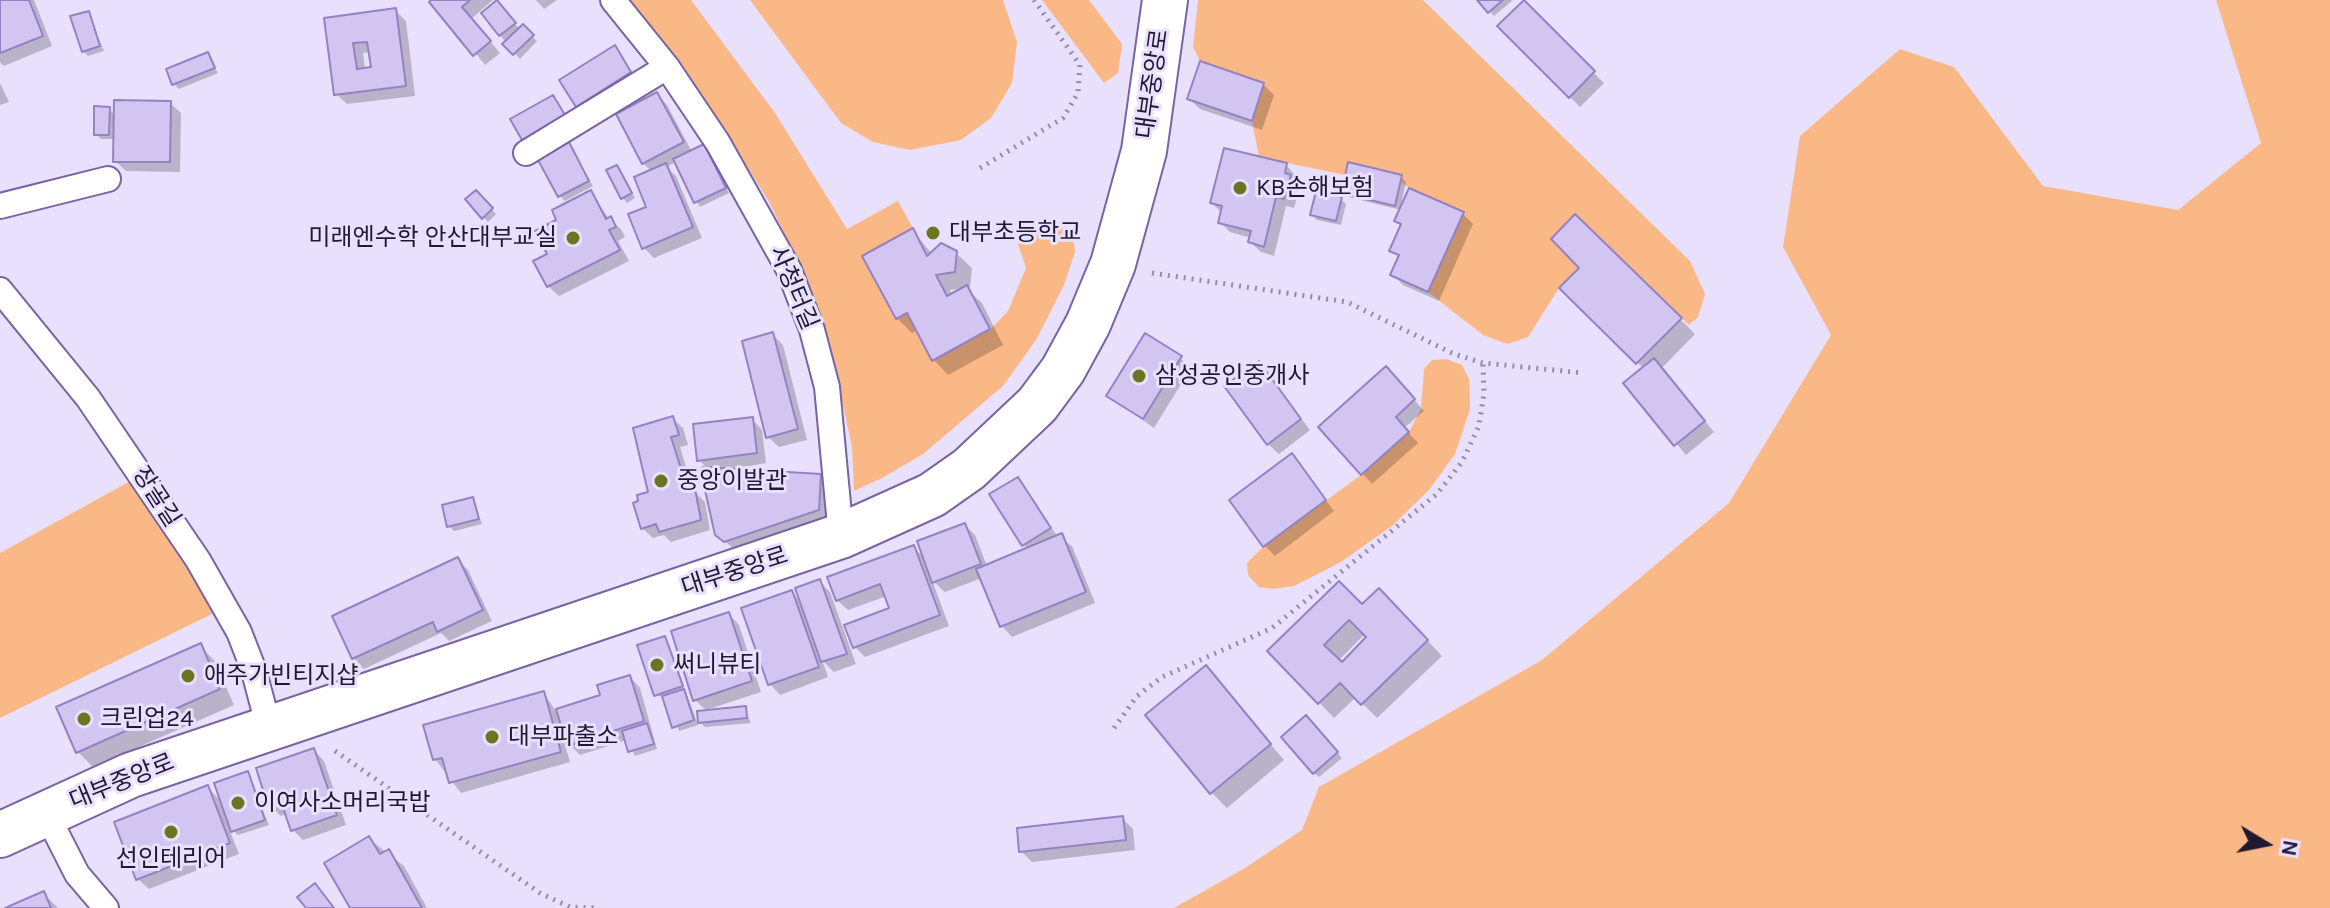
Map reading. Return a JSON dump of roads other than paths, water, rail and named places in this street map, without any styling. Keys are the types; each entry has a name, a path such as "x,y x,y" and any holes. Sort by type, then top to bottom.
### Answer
{"street":[{"name":"대부중앙로","path":"0,835 131,775 841,536 932,495 1010,434 1063,370 1088,324 1113,264 1144,151 1165,0"}],"lane":[{"name":"사청터길","path":"613,0 667,67 760,213 789,270 812,330 827,387 841,536"},
{"path":"526,153 667,67"},
{"path":"0,206 108,179"},
{"name":"장골길","path":"0,290 88,398 198,560 239,632 280,724"},
{"path":"46,813 77,874 106,908"}],"place":[{"name":"KB손해보험","path":"1240,188"},
{"name":"대부초등학교","path":"933,233"},
{"name":"미래엔수학 안산대부교실","path":"573,238"},
{"name":"삼성공인중개사","path":"1139,376"},
{"name":"중앙이발관","path":"661,481"},
{"name":"써니뷰티","path":"657,665"},
{"name":"애주가빈티지샵","path":"188,676"},
{"name":"크린업24","path":"84,719"},
{"name":"대부파출소","path":"492,737"},
{"name":"이여사소머리국밥","path":"238,803"},
{"name":"선인테리어","path":"171,832"}]}
